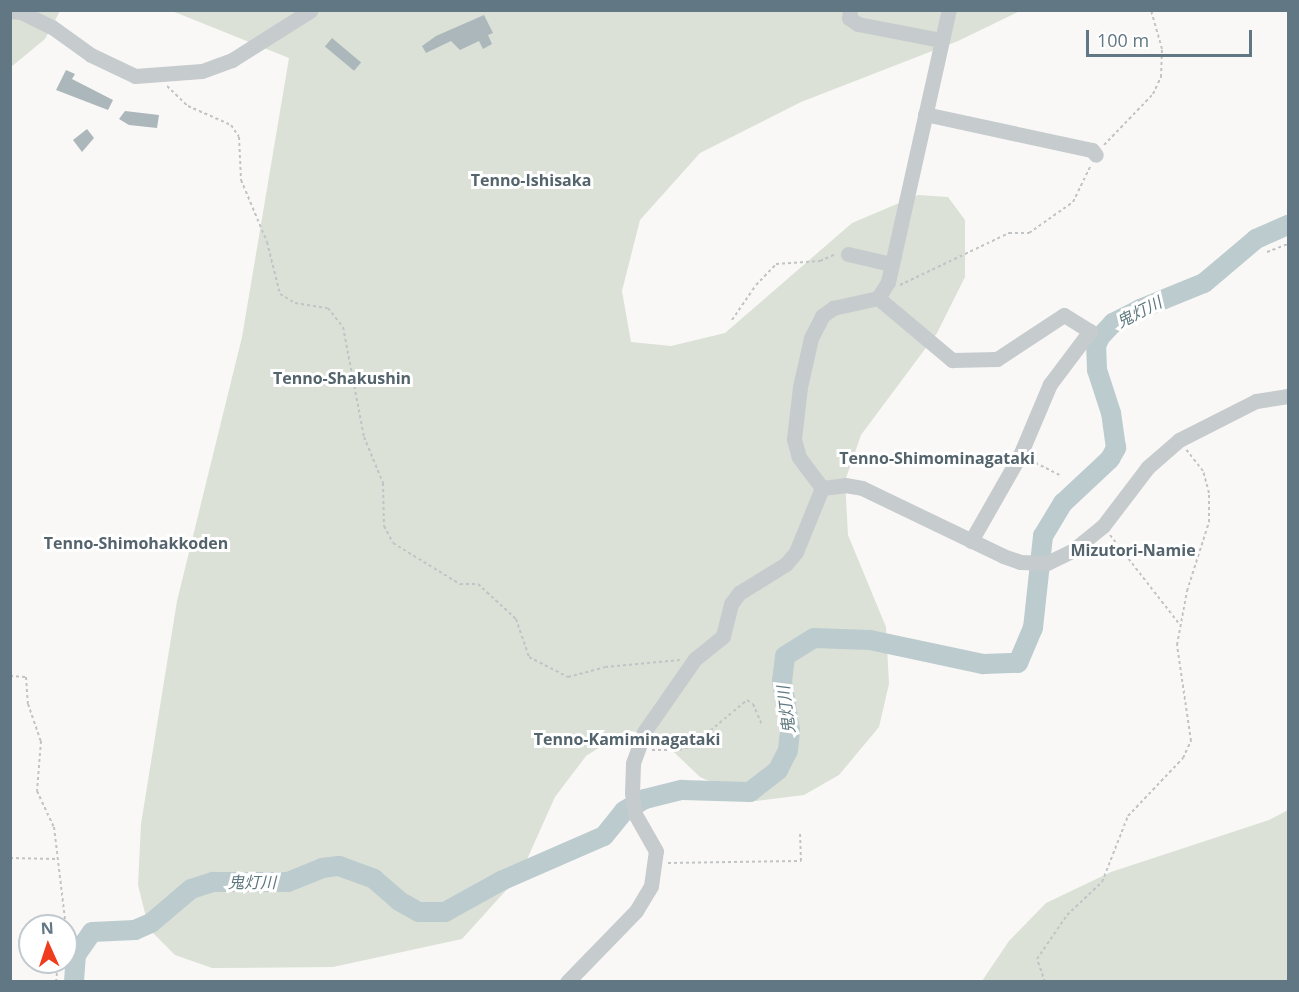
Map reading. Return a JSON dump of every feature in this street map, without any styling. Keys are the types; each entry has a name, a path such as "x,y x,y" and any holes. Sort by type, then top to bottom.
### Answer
{"street":[{"path":"10,11 21,12 52,27 91,55 135,76 202,71 232,60 312,10"},
{"path":"850,10 849,18 858,24 941,40"},
{"path":"822,489 799,458 794,439 800,387 811,338 822,316 833,308 878,298 888,282 949,10"},
{"path":"925,114 1092,150 1096,155"},
{"path":"848,254 891,264"},
{"path":"878,298 952,360 997,359 1064,315 1090,331 1050,384 1020,454 971,541"},
{"path":"822,489 845,485 862,488 1020,562 1047,563 1072,551 1103,526 1148,467 1179,440 1256,401 1288,396"},
{"path":"567,981 644,900 656,863 656,851 636,814 632,793 637,749 662,703 695,659 723,636 731,604 739,593 786,564 796,552 822,489"}],"path":[{"path":"888,282 902,285 919,273 1009,233 1029,233 1073,202 1096,155 1153,94 1161,77 1162,49 1151,10"},
{"path":"158,75 188,106 231,125 239,137 241,180 267,242 280,294 296,303 328,308 343,327 364,437 383,483 384,526 393,543 460,584 478,584 516,619 529,657 568,677 605,667 695,659"},
{"path":"1267,252 1288,244"},
{"path":"732,320 756,285 776,264 820,261 848,254"},
{"path":"1045,981 1037,959 1067,915 1102,882 1128,816 1183,758 1191,741 1178,669 1180,626 1187,591 1209,522 1209,493 1203,471 1179,440"},
{"path":"1020,454 1059,475"},
{"path":"1103,526 1180,626"},
{"path":"10,676 26,677 28,704 41,741 37,791 54,827 64,914"},
{"path":"637,749 679,750 692,746 747,700 753,704 761,723"},
{"path":"656,863 801,861 800,832"},
{"path":"10,858 57,859"}],"shaded area":[{"path":"11,11 60,11 45,39 11,67"},
{"path":"172,11 1020,11 958,41 801,102 700,153 640,220 622,291 631,342 671,346 725,333 852,223 918,195 948,197 965,220 965,277 937,333 861,435 845,481 848,535 886,627 889,684 879,727 839,775 804,795 756,801 700,777 658,737 627,730 586,756 555,797 520,875 462,939 333,967 212,968 175,955 149,929 138,885 141,824 177,601 242,337 289,58"},
{"path":"1288,810 1288,981 982,981 1009,941 1046,903 1111,872 1269,820"}],"building":[{"path":"484,15 493,33 488,35 492,44 483,49 479,41 460,50 451,41 426,53 422,46 436,36"},
{"path":"332,38 361,62 354,71 325,46"},
{"path":"66,70 75,74 72,79 113,100 108,110 56,90"},
{"path":"125,111 159,115 157,128 129,125 119,119"},
{"path":"87,129 94,138 82,152 73,140"}],"waterway":[{"name":"鬼灯川","path":"74,982 76,955 92,932 135,930 151,923 191,889 213,882 288,882 322,868 339,866 374,879 399,901 419,912 445,912 501,881 604,836 624,811 645,799 682,790 750,792 778,770 788,750 790,730 782,681 785,656 814,638 870,640 983,664 1018,663 1033,628 1043,536 1063,503 1110,459 1116,448 1111,413 1097,370 1096,346 1100,337 1113,323 1140,309 1204,283 1256,239 1288,225"}],"district":[{"name":"Tenno-Ishisaka","path":"531,180"},
{"name":"Tenno-Shakushin","path":"342,378"},
{"name":"Tenno-Shimominagataki","path":"937,458"},
{"name":"Tenno-Shimohakkoden","path":"136,543"},
{"name":"Mizutori-Namie","path":"1133,550"},
{"name":"Tenno-Kamiminagataki","path":"627,739"}]}
